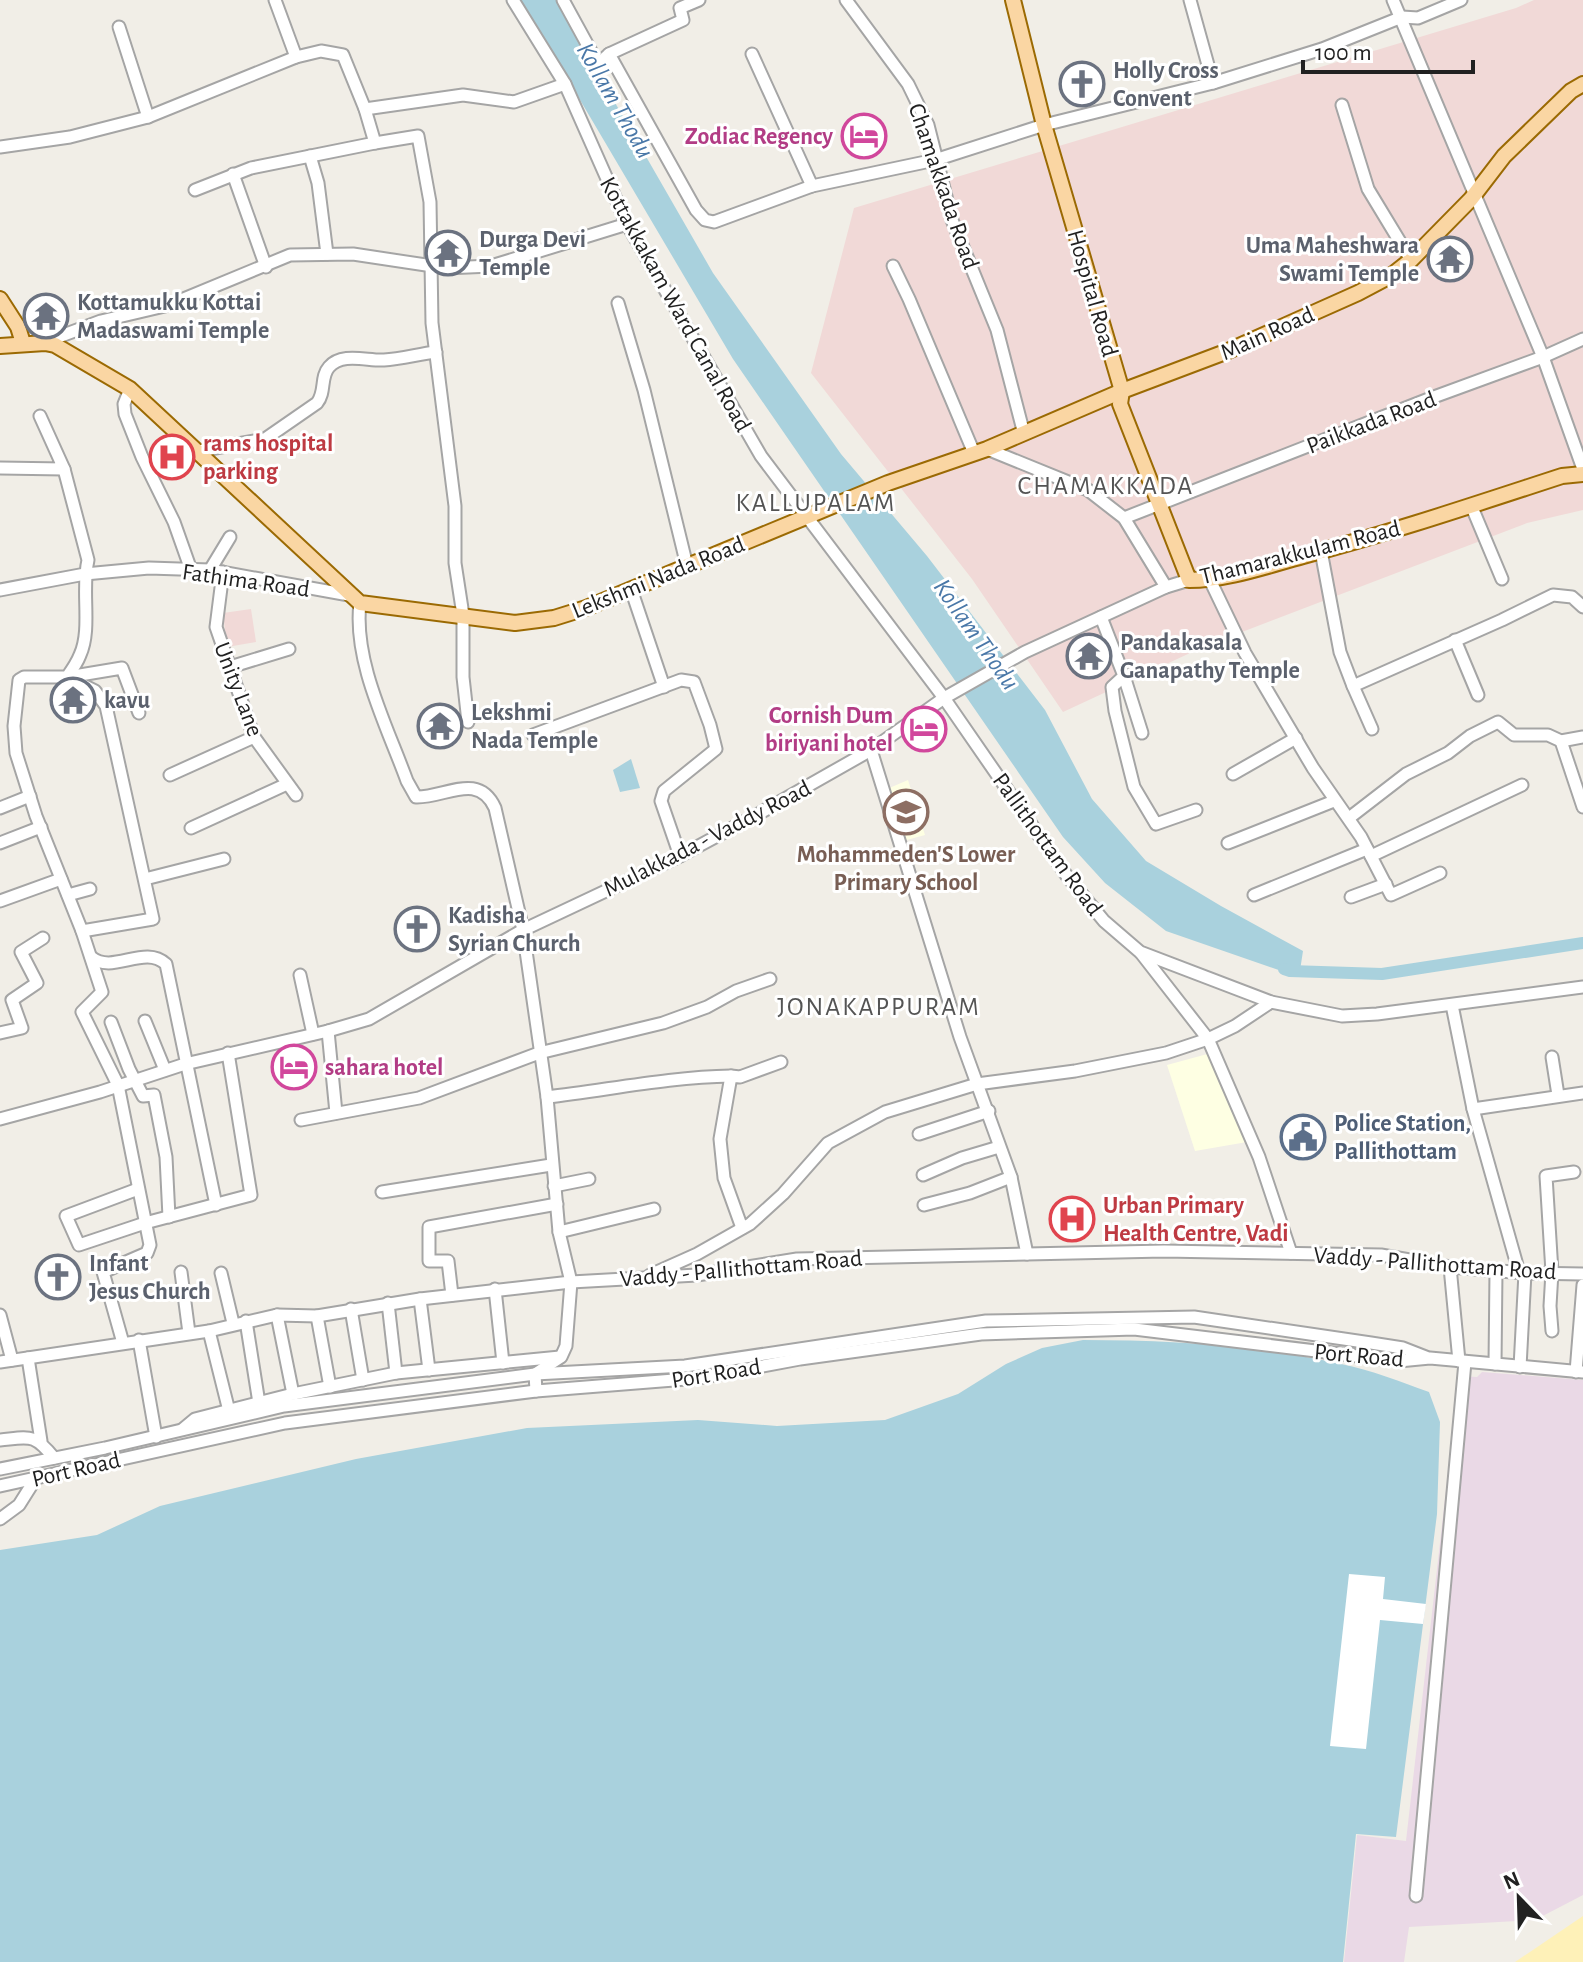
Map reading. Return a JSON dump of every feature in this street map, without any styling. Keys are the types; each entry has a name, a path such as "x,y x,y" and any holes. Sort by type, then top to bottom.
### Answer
{"main road":[{"name":"Hospital Road","path":"1013,0 1044,125 1122,391 1120,404 1189,580"},
{"name":"Main Road","path":"815,513 1024,434 1122,391 1228,351 1392,275 1411,260 1476,193 1504,156 1571,91 1583,84"},
{"path":"0,299 18,327 23,343"},
{"path":"0,346 23,343 55,345 130,389 354,599"},
{"name":"Thamarakkulam Road","path":"1189,580 1210,580 1321,551 1583,472"},
{"name":"Lekshmi Nada Road","path":"354,599 515,623 554,618 815,513"}],"street":[{"path":"275,0 296,57"},
{"name":"Kottakkakam Ward Canal Road","path":"513,0 565,84 627,224 761,456 815,513"},
{"path":"563,0 598,64 609,54 683,20 680,4 699,0"},
{"name":"Chamakkada Road","path":"846,0 908,84 928,125 952,220 997,330 1024,434"},
{"path":"1190,0 1213,83"},
{"path":"1393,0 1543,357 1583,472"},
{"path":"609,54 696,210 705,220 714,222 812,186 935,160 1044,125 1213,83 1322,49 1402,17 1418,18 1461,0"},
{"path":"119,27 148,117"},
{"path":"0,147 70,137 148,117 296,57 321,51 343,55 375,143"},
{"path":"752,54 812,186"},
{"path":"365,109 463,95 514,102 565,84"},
{"path":"1342,105 1368,189 1411,260"},
{"path":"195,190 233,174 278,162 418,136 430,202 430,265 436,352 455,506 455,563 463,615 463,677 468,722"},
{"path":"310,156 318,183 327,254"},
{"path":"233,174 266,267"},
{"path":"45,343 101,321 169,305 290,255 353,254 446,268 491,266 627,224"},
{"path":"893,266 980,451 1088,490 1124,518 1166,587"},
{"path":"618,303 644,390 687,566"},
{"name":"Paikkada Road","path":"1124,518 1583,339"},
{"path":"199,451 265,439 323,396 325,372 330,364 347,358 384,360 436,352"},
{"path":"130,389 124,404 125,414 174,522 191,570"},
{"path":"40,416 64,469 88,560 84,640 81,654 67,677"},
{"path":"0,468 64,469"},
{"path":"1471,505 1502,579"},
{"name":"Pallithottam Road","path":"815,513 948,695 1067,876 1104,921 1140,952 1271,1002 1342,1016 1583,987"},
{"path":"216,571 230,537"},
{"path":"1321,551 1340,652 1372,729"},
{"name":"Fathima Road","path":"0,590 85,574 149,568 216,571 354,599"},
{"name":"Unity Lane","path":"216,571 216,627 254,737 296,795"},
{"name":"Thamarakkulam Road","path":"948,695 1025,652 1166,587 1189,580"},
{"path":"1210,580 1245,653 1334,801 1349,818 1391,895 1440,873"},
{"path":"631,589 664,687"},
{"path":"1353,686 1553,595 1572,597 1583,607"},
{"path":"354,599 360,645 407,781 416,797 431,798 457,789 480,790 488,794 495,808 523,930 547,1097 559,1232 571,1282 566,1346 561,1357 535,1374 536,1391"},
{"path":"1101,617 1142,733"},
{"path":"1455,640 1478,695"},
{"path":"230,667 289,649"},
{"path":"123,1343 103,1272 147,1253 150,1245 118,1085 82,1012 102,992 30,796 16,753 14,726 19,680 24,677 67,677 122,668 139,713"},
{"path":"1124,676 1112,687 1134,787 1156,824 1196,810"},
{"path":"67,677 95,691 106,706 153,919 82,931"},
{"path":"533,735 681,680 694,682 716,745 714,753 682,774 664,791 661,801 680,856"},
{"name":"Mulakkada - Vaddy Road","path":"0,1119 185,1064 369,1019 523,930 680,856 871,750 948,695"},
{"path":"1349,818 1406,774 1498,722 1514,735 1548,735 1561,741 1583,737"},
{"path":"170,775 254,737"},
{"path":"1233,774 1296,738"},
{"path":"1561,741 1583,807"},
{"path":"871,750 977,1084 1011,1177 1027,1254"},
{"path":"191,828 287,784"},
{"path":"1254,895 1369,853 1522,785"},
{"path":"0,808 30,796"},
{"path":"1228,843 1334,801"},
{"path":"0,843 41,827"},
{"path":"145,879 224,859"},
{"path":"0,901 61,879"},
{"path":"1351,897 1386,884"},
{"path":"68,895 90,889"},
{"path":"0,1033 22,1028 12,1000 37,983 21,952 43,938"},
{"path":"1140,952 1208,1039 1259,1157 1291,1253"},
{"path":"91,957 99,963 151,957 166,964 216,1205"},
{"path":"300,975 313,1034"},
{"path":"301,1120 419,1098 539,1053 663,1023 770,979"},
{"path":"643,1278 697,1254 742,1228 783,1194 828,1143 885,1112 977,1084 1075,1071 1166,1053 1235,1026 1271,1002"},
{"path":"1452,1005 1473,1109 1522,1273 1520,1367"},
{"path":"145,1021 165,1070"},
{"path":"111,1022 143,1096 154,1095 166,1157 169,1217"},
{"path":"328,1031 336,1113"},
{"path":"138,1189 66,1216 79,1245 145,1223 251,1195 228,1053"},
{"path":"1552,1057 1558,1095"},
{"path":"547,1097 672,1078 740,1077 781,1062"},
{"path":"731,1076 720,1139 724,1178 742,1228"},
{"path":"1473,1109 1583,1093"},
{"path":"919,1134 989,1111"},
{"path":"923,1175 962,1158 999,1147"},
{"path":"382,1192 551,1165"},
{"path":"1552,1331 1546,1176 1574,1172"},
{"path":"924,1205 970,1193 1011,1177"},
{"path":"554,1186 589,1179"},
{"path":"452,1295 448,1261 429,1261 429,1227 557,1204"},
{"path":"559,1232 654,1209"},
{"name":"Vaddy - Pallithottam Road","path":"6,1361 209,1331 277,1315 317,1316 495,1289 697,1275 797,1259 1164,1251 1291,1253 1381,1255 1450,1267 1583,1274"},
{"path":"1416,1896 1462,1361 1450,1267"},
{"path":"1495,1364 1496,1271"},
{"path":"181,1272 189,1333"},
{"path":"221,1273 233,1323"},
{"path":"1430,1358 1580,1372 1583,1285"},
{"path":"495,1289 503,1363"},
{"path":"420,1299 429,1370"},
{"path":"388,1303 396,1373"},
{"path":"351,1309 363,1380"},
{"path":"0,1315 6,1361"},
{"path":"277,1315 293,1394"},
{"path":"317,1316 330,1387"},
{"name":"Port Road","path":"0,1469 156,1437 284,1406 535,1374 685,1366 986,1321 1194,1317 1403,1348 1430,1358"},
{"path":"246,1321 259,1403"},
{"name":"Port Road","path":"0,1486 285,1423 536,1391 699,1378 800,1359 981,1334 1134,1329 1399,1361 1430,1358"},
{"path":"209,1331 229,1411"},
{"path":"139,1340 156,1437"},
{"path":"180,1431 195,1419 293,1394 396,1373 561,1357"},
{"path":"28,1358 41,1441 54,1458"},
{"path":"0,1440 27,1437 41,1441"},
{"path":"0,1519 19,1505 36,1478"}],"shaded area":[{"path":"1534,0 1583,0 1583,510 1527,523 1203,647 1063,712 972,579 811,373 854,208"},
{"path":"251,609 256,642 227,647 223,613"},
{"name":"Mohammeden'S Lower Primary School","path":"908,780 925,835 903,841 887,789"},
{"path":"1211,1053 1247,1142 1195,1151 1167,1065"},
{"path":"1482,1372 1583,1380 1583,1895 1535,1920 1409,1927 1404,1962 1344,1962 1357,1835 1406,1841 1459,1376 1477,1377"}],"sand":[{"path":"1583,1916 1583,1962 1515,1962"}],"water":[{"path":"521,0 556,0 713,273 841,454 927,556 1045,710 1092,799 1146,861 1303,951 1299,977 1166,931 1105,883 1063,837 733,359"},
{"path":"631,759 640,788 620,792 613,770"},
{"path":"1083,1340 1148,1341 1277,1352 1352,1367 1429,1392 1440,1422 1437,1514 1396,1837 1356,1834 1343,1962 0,1962 0,1550 97,1535 160,1506 356,1459 527,1428 698,1420 777,1426 885,1420 958,1394 1006,1364 1042,1348"}],"pier":[{"path":"1349,1574 1385,1577 1383,1599 1426,1604 1423,1624 1380,1620 1366,1749 1330,1746"}],"waterway":[{"name":"Kollam Thodu","path":"1284,969 1382,974 1583,943"}],"place":[{"name":"Holly Cross Convent","path":"1082,84"},
{"name":"Zodiac Regency","path":"864,136"},
{"name":"Durga Devi Temple","path":"448,253"},
{"name":"Uma Maheshwara Swami Temple","path":"1450,259"},
{"name":"Kottamukku Kottai Madaswami Temple","path":"46,316"},
{"name":"rams hospital parking","path":"172,457"},
{"name":"Pandakasala Ganapathy Temple","path":"1089,656"},
{"name":"kavu","path":"73,700"},
{"name":"Lekshmi Nada Temple","path":"440,726"},
{"name":"Cornish Dum biriyani hotel","path":"924,729"},
{"name":"Mohammeden'S Lower Primary School","path":"906,812"},
{"name":"Kadisha Syrian Church","path":"417,929"},
{"name":"sahara hotel","path":"294,1067"},
{"name":"Police Station, Pallithottam","path":"1303,1137"},
{"name":"Urban Primary Health Centre, Vadi","path":"1072,1219"},
{"name":"Infant Jesus Church","path":"58,1277"}],"district":[{"name":"CHAMAKKADA","path":"1106,485"},
{"name":"KALLUPALAM","path":"816,502"},
{"name":"JONAKAPPURAM","path":"879,1006"}]}
